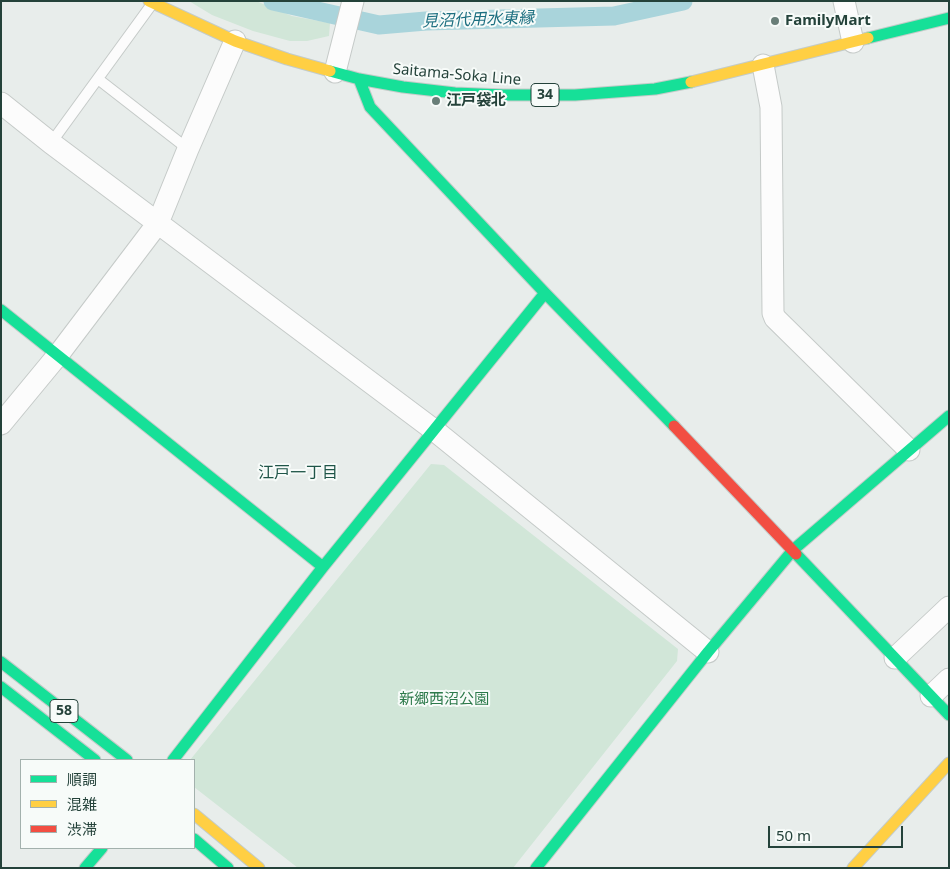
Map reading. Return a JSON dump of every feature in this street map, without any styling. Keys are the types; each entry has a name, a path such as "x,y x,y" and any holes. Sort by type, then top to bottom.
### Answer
{"street":[{"path":"335,72 352,1"},
{"path":"844,1 853,42"},
{"name":"Saitama-Soka Line","path":"151,2 235,41 287,59 359,79 454,93 503,95 575,95 655,89 763,65 949,18"},
{"path":"1,424 58,355 158,223 235,41"},
{"path":"763,65 771,107 773,313 775,318 909,450"},
{"path":"359,79 370,107 949,716"},
{"path":"1,103 51,143 434,430 708,652"},
{"path":"174,759 323,567 545,293"},
{"path":"1,310 323,567"},
{"path":"536,868 792,550 949,416"},
{"path":"895,658 949,607"},
{"name":"58","path":"1,662 126,759"},
{"path":"931,696 949,679"},
{"name":"58","path":"1,687 94,759"},
{"path":"853,868 949,763"},
{"path":"195,815 259,868"},
{"path":"195,841 228,868"},
{"path":"86,868 101,849"}],"lane":[{"path":"51,143 151,2"},
{"path":"98,78 188,149"}],"green space":[{"path":"189,1 256,1 292,16 330,23 329,36 307,41 290,41 253,31 212,15"},
{"name":"新郷西沼公園","path":"431,464 444,465 678,649 677,661 513,868 298,868 195,788 195,759 191,759"}],"waterway":[{"name":"見沼代用水東縁","path":"273,1 379,25 426,21 614,16 683,1"}],"traffic: fast":[{"path":"868,38 949,18"},
{"path":"330,71 359,79 403,87 455,93 503,95 575,95 655,89 691,82"},
{"path":"359,79 370,107 545,293 674,426"},
{"path":"174,759 323,567 545,293"},
{"path":"1,310 323,567"},
{"path":"536,868 708,652 793,550 949,416"},
{"path":"796,554 949,715"},
{"path":"1,662 126,759"},
{"path":"1,687 94,759"},
{"path":"195,840 228,868"},
{"path":"85,868 101,849"}],"traffic: slow":[{"path":"149,1 235,41 287,59 330,71"},
{"path":"691,82 868,38"},
{"path":"853,868 949,763"},
{"path":"195,815 259,868"}],"traffic: jam":[{"path":"674,426 796,554"}],"place":[{"name":"FamilyMart","path":"775,21"},
{"name":"江戸袋北","path":"436,101"}],"district":[{"name":"江戸一丁目","path":"298,473"}]}
